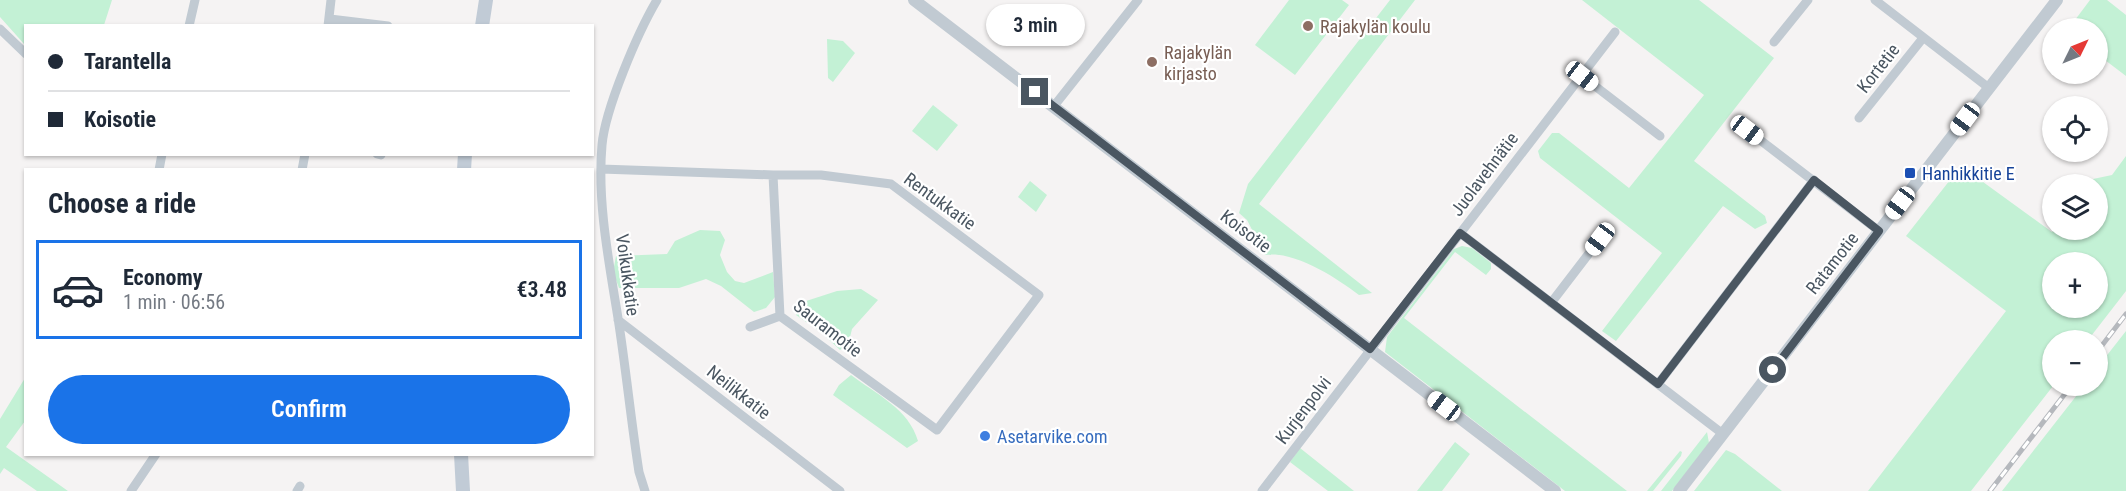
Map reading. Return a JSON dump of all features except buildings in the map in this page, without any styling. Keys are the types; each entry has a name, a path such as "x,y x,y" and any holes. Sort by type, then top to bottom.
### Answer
{"main road":[{"path":"482,24 486,0"},
{"path":"461,456 464,491"}],"street":[{"path":"189,24 195,0"},
{"path":"331,0 329,22 358,24"},
{"name":"Voikukkatie","path":"645,491 639,472 608,261 601,168 602,142 610,113 629,59 657,0"},
{"name":"Koisotie","path":"914,0 1555,491"},
{"path":"1054,106 1138,0"},
{"path":"1774,42 1808,0"},
{"path":"1875,0 1989,88"},
{"name":"Ratamotie","path":"1679,491 2057,0"},
{"path":"0,29 24,52"},
{"name":"Juolavehnätie","path":"1370,349 1615,32"},
{"name":"Kortetie","path":"1860,118 1923,38"},
{"path":"1582,76 1660,136"},
{"path":"1747,130 1879,231"},
{"name":"Rentukkatie","path":"601,168 821,175 891,184 1038,295 937,430"},
{"name":"Sauramotie","path":"774,175 780,316 937,430"},
{"path":"1658,384 1814,180"},
{"path":"1460,233 1723,434"},
{"path":"1551,303 1600,239"},
{"path":"750,327 780,316"},
{"name":"Neilikkatie","path":"618,320 840,491"},
{"name":"Kurjenpolvi","path":"1262,491 1370,349"},
{"path":"131,491 155,456"}],"green space":[{"path":"0,0 112,0 104,24 24,24 24,44 0,17"},
{"path":"1289,0 1342,0 1349,5 1295,75 1255,45"},
{"path":"1390,0 1415,0 1259,204 1372,293 1359,295 1302,261 1289,257 1265,255 1247,220 1239,213 1248,184"},
{"path":"1582,0 1699,0 1774,58 1694,161 1765,216 1767,223 1755,229 1723,206 1616,341 1602,331 1662,253 1540,158 1538,151 1552,133 1559,133 1629,188 1704,95"},
{"path":"2090,0 2107,0 2126,15 2126,76 2108,62 2108,18 2076,18"},
{"path":"827,39 843,41 855,53 833,82 828,78"},
{"path":"933,105 958,125 937,151 912,131"},
{"path":"2126,156 2126,291 2108,314 2108,252 2042,252 2042,318 2105,318 2096,330 2042,330 2042,396 2045,396 1971,491 1868,491 2006,311 1906,236 1961,166 2042,225 2042,240 2108,240 2108,176 2112,175"},
{"path":"1030,181 1047,195 1036,212 1018,197"},
{"path":"700,230 720,231 725,240 720,255 727,272 735,281 744,283 773,272 775,297 766,308 754,312 721,286 706,279 679,288 619,288 613,272 616,256 667,254 675,241"},
{"path":"1462,246 1472,248 1491,263 1491,269 1486,275 1455,252 1404,318 1627,491 1565,491 1385,352 1387,337 1454,249"},
{"path":"861,289 878,300 852,329 849,341 840,350 821,332 796,315 800,303 837,291"},
{"path":"2126,331 2126,491 2002,491 2076,396 2108,396 2108,354"},
{"path":"851,375 891,403 907,420 918,441 907,448 833,395 839,385"},
{"path":"24,380 24,422 6,447 68,491 37,491 4,468 0,474 0,419"},
{"path":"1707,432 1709,443 1672,491 1661,491"},
{"path":"1455,442 1470,454 1442,491 1417,491"},
{"path":"1300,448 1354,491 1328,491 1290,462"},
{"path":"1726,450 1735,454 1782,491 1694,491"},
{"path":"1680,451 1681,456 1653,491 1647,491"}],"railway":[{"path":"2108,338 2126,314"},
{"path":"1990,491 2063,396"}],"place":[{"name":"Rajakylän koulu","path":"1308,26"},
{"name":"Rajakylän kirjasto","path":"1152,62"},
{"name":"Hanhikkitie E","path":"1910,173"},
{"name":"Asetarvike.com","path":"985,436"}],"route":[{"path":"1035,92 1370,349 1460,233 1658,384 1814,180 1879,231 1773,370"}]}
